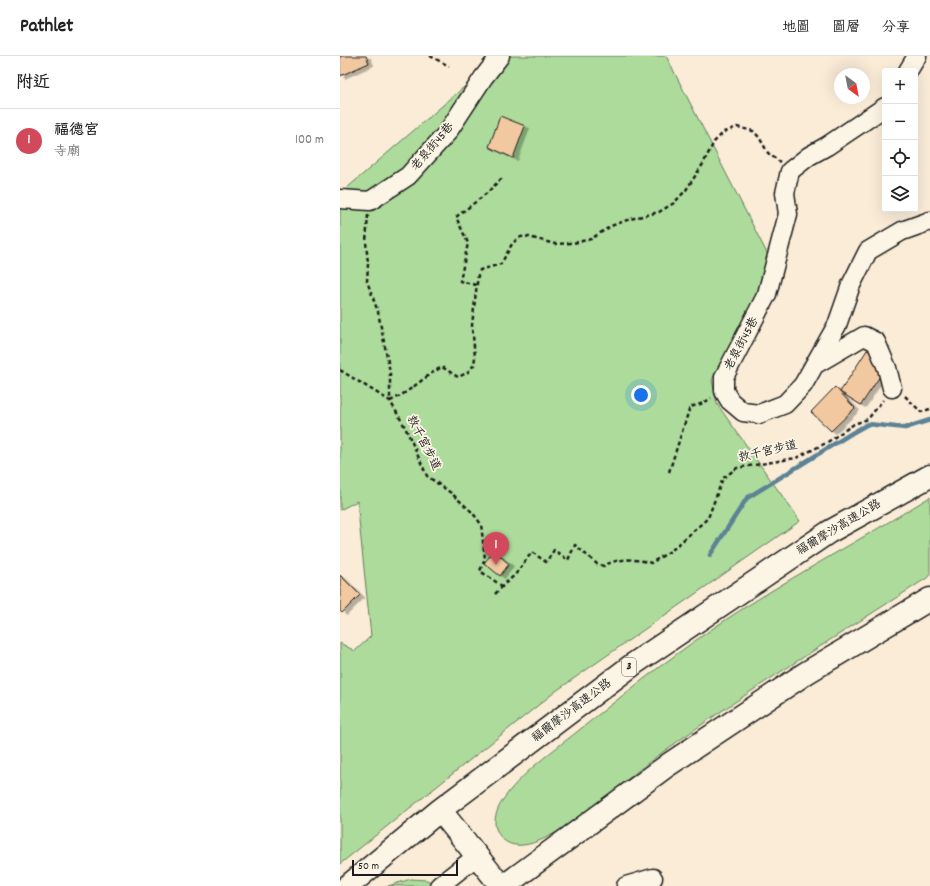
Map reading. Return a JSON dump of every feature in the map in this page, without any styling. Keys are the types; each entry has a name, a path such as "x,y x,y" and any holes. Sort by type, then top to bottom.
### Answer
{"highway":[{"name":"福爾摩沙高速公路","path":"348,886 440,810 635,664 829,532 930,476"},
{"path":"440,810 502,886 674,760 806,673 930,599"}],"street":[{"name":"老泉街45巷","path":"340,199 370,200 408,176 447,133 482,78 500,56"},
{"path":"910,68 917,56"},
{"name":"老泉街45巷","path":"724,390 724,376 767,294 788,214 785,193 790,171 809,156 828,146 882,109"},
{"path":"724,390 730,401 744,412 759,414 786,404 803,385 838,325 851,285 868,251 902,231 930,222"},
{"path":"815,364 864,336 876,342 887,368 892,388"},
{"path":"439,886 477,856"},
{"path":"626,886 653,878"}],"path":[{"path":"430,56 449,66"},
{"path":"368,216 366,242 368,264 367,281 378,312 390,372 390,401 403,396 430,373 442,367 458,377 467,373 474,365 476,357 472,325 476,285 480,270 501,264 512,244 518,238 525,236 554,244 573,243 591,239 611,226 664,209 674,203 686,190 704,164 714,142 724,132 737,127 754,131 768,153 782,163"},
{"path":"476,285 460,281 468,243 456,217 487,193 502,178"},
{"name":"救千宮步道","path":"340,370 390,401 405,427 427,476 451,493 472,512 481,524 485,559 480,571 502,586 514,575 532,552 546,562 554,550 568,560 575,545 597,564 604,566 612,561 638,559 652,563 658,560 672,550 708,518 723,478 737,468 796,458 826,443 854,424 868,419 892,388"},
{"path":"892,388 899,390 921,412 930,409"},
{"path":"669,472 690,407 704,403 724,390"},
{"path":"495,594 502,586"}],"green space":[{"path":"500,56 666,56 772,263 712,380 717,404 800,521 556,691 340,864 340,643 355,651 371,636 357,501 340,510 340,194"},
{"path":"930,497 930,576 764,682 699,726 577,819 556,832 528,844 510,844 503,839 497,831 495,818 500,804 510,790 539,762 661,666 712,629 765,594"},
{"path":"411,879 427,880 437,886 388,886"}],"building":[{"path":"340,56 366,56 369,63 340,76"},
{"path":"500,116 525,126 513,158 489,147"},
{"path":"867,350 879,356 884,370 861,405 840,392"},
{"path":"835,387 855,408 831,431 811,412"},
{"path":"494,551 509,564 500,576 484,563"},
{"path":"340,575 360,595 342,613 340,611"}],"waterway":[{"path":"710,555 747,498 852,433 868,424 905,428 930,420"}],"place":[{"name":"福德宮","path":"496,565"}]}
